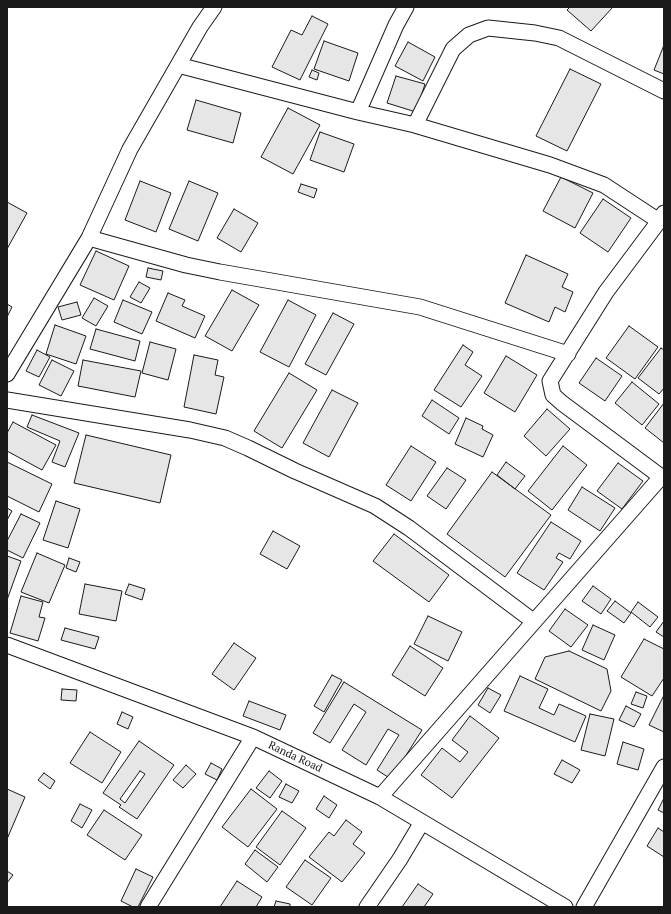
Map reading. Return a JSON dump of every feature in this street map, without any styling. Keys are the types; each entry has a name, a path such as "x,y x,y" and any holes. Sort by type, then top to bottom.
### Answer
{"street":[{"path":"7,374 89,238 130,150 200,27 214,7"},
{"path":"358,112 396,25 406,7"},
{"path":"415,125 453,49 469,35 488,28 535,33 559,38 664,91"},
{"path":"178,65 358,112 415,125 550,165 604,185 662,217 606,292 550,381 553,395 562,403 663,478 533,622 380,797"},
{"path":"89,238 186,265 420,307 568,354"},
{"path":"7,400 190,430 224,438 294,471 375,506 409,528 533,622"},
{"name":"Randa Road","path":"7,644 253,737 380,797 565,907"},
{"path":"148,907 253,737"},
{"path":"584,907 664,767"},
{"path":"367,907 400,859 422,822"}],"building":[{"path":"570,7 613,7 591,31 567,10"},
{"path":"312,16 328,24 300,80 272,67 291,30 302,35"},
{"path":"324,41 358,53 349,81 314,69"},
{"path":"408,42 435,57 423,81 395,66"},
{"path":"664,45 664,74 654,70"},
{"path":"570,69 601,84 567,151 536,136"},
{"path":"312,70 319,73 317,80 309,77"},
{"path":"396,76 425,84 416,112 387,103"},
{"path":"196,100 241,113 233,143 187,130"},
{"path":"288,108 320,125 293,174 261,157"},
{"path":"320,132 354,144 344,172 310,160"},
{"path":"561,177 593,193 575,228 543,211"},
{"path":"140,181 171,193 156,232 125,220"},
{"path":"189,181 218,193 198,241 169,229"},
{"path":"301,184 317,189 314,198 298,192"},
{"path":"603,199 631,218 608,252 580,233"},
{"path":"7,202 27,213 7,249"},
{"path":"234,209 258,223 241,252 217,238"},
{"path":"96,251 129,266 114,300 80,285"},
{"path":"526,255 568,274 562,287 573,292 565,312 555,307 549,322 505,303"},
{"path":"148,268 163,271 161,280 146,277"},
{"path":"139,282 150,288 141,303 130,297"},
{"path":"232,290 259,305 232,351 205,336"},
{"path":"168,293 185,300 182,306 205,316 195,338 156,321"},
{"path":"94,298 108,306 96,326 82,318"},
{"path":"123,300 152,312 142,334 114,322"},
{"path":"288,300 316,315 289,367 260,352"},
{"path":"77,302 81,315 62,320 58,307"},
{"path":"7,304 12,307 7,317"},
{"path":"333,313 354,324 326,375 305,364"},
{"path":"55,325 86,336 76,364 46,354"},
{"path":"629,326 658,347 635,379 606,358"},
{"path":"96,329 140,341 135,361 90,349"},
{"path":"150,342 176,349 168,380 142,373"},
{"path":"463,345 473,352 465,365 482,376 461,407 434,390"},
{"path":"661,348 664,350 664,388 659,394 638,378"},
{"path":"37,350 50,357 39,377 26,371"},
{"path":"194,355 218,360 215,375 224,377 216,414 184,407"},
{"path":"506,356 537,375 515,412 484,393"},
{"path":"596,358 622,376 605,401 579,383"},
{"path":"52,360 74,371 61,396 39,385"},
{"path":"83,360 141,371 135,397 78,386"},
{"path":"289,373 317,390 282,448 254,431"},
{"path":"632,382 659,404 642,425 615,403"},
{"path":"332,390 358,403 329,457 303,443"},
{"path":"432,400 459,418 449,434 422,416"},
{"path":"664,403 664,443 645,428"},
{"path":"547,409 570,429 546,456 524,436"},
{"path":"32,415 79,433 65,467 52,462 60,441 27,427"},
{"path":"466,418 483,426 482,429 493,435 483,457 455,444"},
{"path":"13,422 56,445 42,470 7,451 7,433"},
{"path":"86,435 171,455 160,503 74,483"},
{"path":"411,446 436,462 411,501 386,485"},
{"path":"563,446 587,465 552,510 528,491"},
{"path":"7,462 52,484 39,512 7,496"},
{"path":"506,462 525,476 515,489 497,475"},
{"path":"618,463 643,481 622,509 597,491"},
{"path":"447,468 466,480 446,509 427,496"},
{"path":"492,472 551,515 505,577 447,534"},
{"path":"582,487 615,508 600,531 568,510"},
{"path":"56,501 80,509 68,548 43,540"},
{"path":"7,508 12,511 7,520"},
{"path":"21,514 40,523 23,558 7,550 7,541"},
{"path":"551,522 581,541 570,559 559,553 556,558 563,562 544,590 517,573"},
{"path":"273,531 300,546 287,569 260,554"},
{"path":"394,534 449,575 429,602 373,561"},
{"path":"37,553 65,565 49,603 21,592"},
{"path":"7,556 21,561 7,600"},
{"path":"69,558 80,562 76,572 66,568"},
{"path":"85,584 122,591 116,621 79,614"},
{"path":"129,584 145,589 142,600 125,594"},
{"path":"593,586 611,599 601,614 582,601"},
{"path":"21,596 43,602 39,617 45,618 38,641 10,633"},
{"path":"615,601 631,613 624,623 607,611"},
{"path":"638,602 658,617 650,627 631,612"},
{"path":"565,609 588,625 571,647 549,631"},
{"path":"428,616 462,632 448,661 414,644"},
{"path":"664,621 664,637 656,632"},
{"path":"593,625 615,635 604,660 582,650"},
{"path":"65,628 99,637 95,649 61,640"},
{"path":"644,639 664,649 664,678 652,696 621,677"},
{"path":"234,643 256,658 234,690 212,674"},
{"path":"410,646 443,668 425,696 392,675"},
{"path":"569,651 607,669 611,691 601,711 535,679 545,657"},
{"path":"332,675 342,680 324,712 314,706"},
{"path":"520,676 548,689 539,708 554,715 559,704 586,716 575,742 504,711"},
{"path":"344,682 422,730 391,779 377,770 399,735 388,729 366,765 342,750 366,712 354,704 330,743 313,733"},
{"path":"488,688 501,695 490,713 478,705"},
{"path":"62,689 77,690 76,701 61,700"},
{"path":"636,692 647,696 643,708 631,704"},
{"path":"664,695 664,732 649,725"},
{"path":"249,701 286,715 280,730 243,716"},
{"path":"626,706 641,714 634,727 619,720"},
{"path":"122,712 133,717 128,729 117,724"},
{"path":"590,714 614,719 605,756 581,750"},
{"path":"470,716 499,738 452,798 421,775 442,748 460,762 468,752 452,740"},
{"path":"90,732 121,752 102,783 70,763"},
{"path":"139,741 174,765 137,819 119,807 121,805 103,793","holes":["140,771 145,774 125,803 120,799"]},
{"path":"623,742 644,749 638,770 617,764"},
{"path":"562,760 580,770 572,783 554,774"},
{"path":"211,763 222,769 217,780 205,774"},
{"path":"186,765 196,774 183,788 173,780"},
{"path":"269,771 282,781 270,798 256,788"},
{"path":"44,773 55,781 50,789 38,780"},
{"path":"286,784 299,791 292,803 279,797"},
{"path":"7,789 25,797 7,839"},
{"path":"251,789 277,809 248,847 222,827"},
{"path":"324,796 337,805 329,818 316,809"},
{"path":"664,798 664,813 658,810"},
{"path":"80,804 92,810 82,828 71,821"},
{"path":"104,810 142,835 125,860 87,835"},
{"path":"282,811 306,828 280,865 256,847"},
{"path":"346,820 362,832 353,844 365,853 342,882 309,857 329,832 334,836"},
{"path":"658,828 664,832 664,857 647,846"},
{"path":"255,850 278,867 267,882 245,864"},
{"path":"305,860 331,878 312,905 286,887"},
{"path":"136,869 153,877 138,907 133,907 121,901"},
{"path":"7,871 13,875 7,883"},
{"path":"237,881 262,897 256,907 220,907"},
{"path":"418,884 433,894 424,907 402,907"},
{"path":"276,901 290,904 290,907 274,907"}]}
